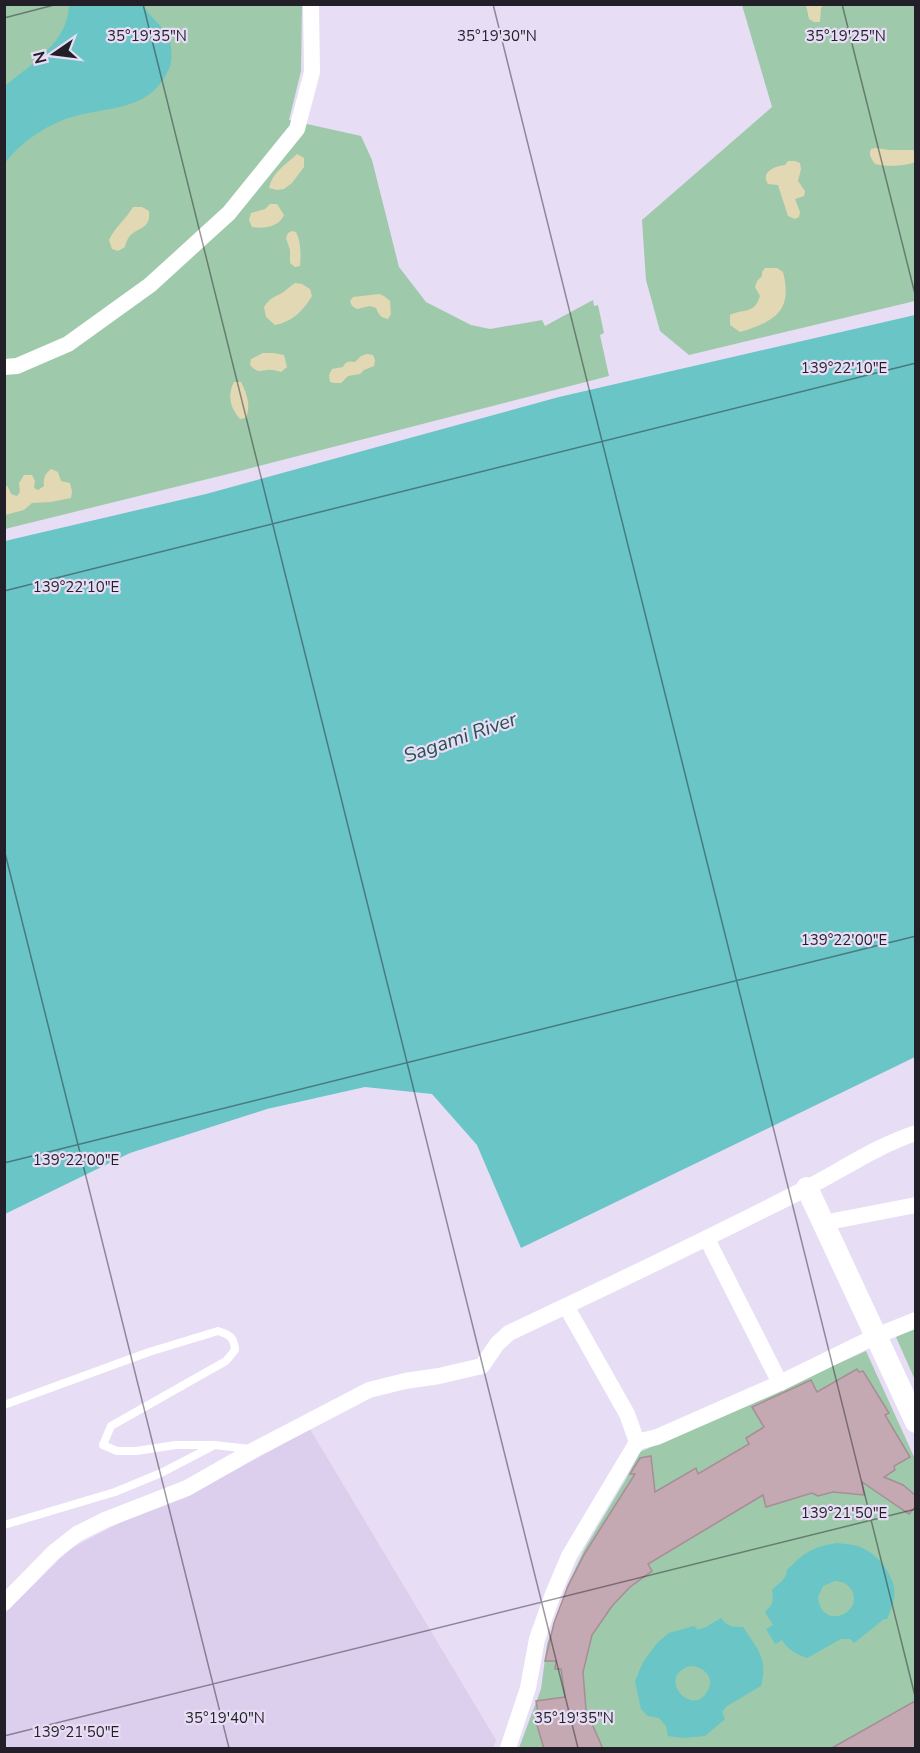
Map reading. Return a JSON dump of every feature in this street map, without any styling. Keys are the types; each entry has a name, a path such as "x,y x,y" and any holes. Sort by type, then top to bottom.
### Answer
{"street":[{"path":"4,367 17,366 68,344 150,285 229,213 297,129 312,72 311,4"},
{"path":"4,1603 54,1552 76,1534 105,1520 187,1488 369,1390 482,1366 497,1344 509,1333 707,1239 896,1139 915,1133"},
{"path":"807,1188 915,1422"},
{"path":"823,1223 915,1204"},
{"path":"707,1239 780,1383"},
{"path":"566,1306 627,1414 637,1442"},
{"path":"508,1749 528,1688 537,1639 553,1594 569,1556 637,1442 657,1437 915,1320"}],"lane":[{"path":"4,1405 149,1352 218,1331 229,1334 234,1342 235,1350 226,1361 111,1426 103,1445 117,1451 136,1451 176,1445 214,1445 254,1450"},
{"path":"4,1525 115,1492 161,1473 214,1445"}],"shaded area":[{"path":"4,5 302,5 301,71 289,120 361,136 372,160 399,267 426,302 471,325 490,329 542,320 545,326 593,300 594,306 598,305 604,333 600,335 609,376 5,529"},
{"path":"742,5 915,5 915,301 689,355 660,331 646,280 642,220 772,107"},
{"path":"915,1328 915,1380 896,1337"},
{"path":"866,1351 915,1459 915,1748 519,1748 541,1689 547,1644 567,1586 584,1550 640,1452"},
{"path":"310,1429 496,1740 493,1748 5,1748 5,1613 70,1549 133,1516 185,1498"}],"sand":[{"path":"806,5 823,5 820,22 809,19"},
{"path":"871,149 913,150 915,162 896,166 875,164 870,153"},
{"path":"297,154 304,158 304,167 292,183 284,189 269,188 277,173"},
{"path":"788,161 800,163 798,181 805,191 804,196 795,199 800,212 799,217 795,219 788,216 778,185 768,184 766,180 770,170 785,165"},
{"path":"270,204 277,204 284,215 282,219 271,226 252,227 249,220 251,213 265,209"},
{"path":"133,207 142,207 149,211 148,222 129,237 125,247 118,251 112,249 109,240"},
{"path":"292,231 296,232 300,249 300,266 295,267 290,263 290,250 286,238"},
{"path":"765,268 777,268 783,272 785,296 783,305 772,318 740,332 730,325 730,315 752,309 758,302 760,296 755,287"},
{"path":"295,283 310,289 312,296 296,315 275,325 266,317 264,307 270,300"},
{"path":"379,294 390,301 391,314 388,319 380,316 376,308 370,306 357,309 350,301 353,297"},
{"path":"263,353 284,355 287,367 281,372 256,370 250,365 251,359"},
{"path":"367,354 373,355 374,366 360,374 348,376 341,383 330,382 329,375 332,369 343,367 348,362 355,362"},
{"path":"234,382 241,382 247,395 246,418 240,419 232,406 230,397"},
{"path":"51,469 58,472 61,481 70,483 71,498 32,503 24,510 5,515 5,485 11,494 17,496 20,492 19,483 24,475 32,475 35,481 34,488 38,490 44,486 45,476"}],"water":[{"path":"69,5 143,5 168,37 172,55 169,69 158,86 147,96 121,107 77,115 55,123 24,144 5,163 5,86 55,42 67,18"},
{"name":"Sagami River","path":"915,315 915,1057 521,1248 477,1145 432,1094 365,1087 267,1109 130,1153 5,1214 5,541 206,494 559,397"},
{"path":"836,1543 854,1545 872,1553 889,1574 894,1587 894,1599 887,1619 854,1643 850,1639 841,1639 807,1658 793,1651 782,1640 775,1644 766,1629 773,1625 765,1612 772,1602 772,1590 783,1579 787,1570 809,1552","holes":["835,1581 849,1587 854,1598 853,1605 848,1611 834,1616 827,1614 821,1608 818,1597 823,1586"]},
{"path":"721,1618 731,1626 743,1627 757,1648 762,1661 761,1686 727,1706 722,1712 725,1719 705,1736 682,1738 668,1736 666,1726 659,1718 648,1716 641,1709 635,1681 643,1662 658,1642 669,1633 694,1626 698,1630","holes":["695,1666 706,1673 710,1685 702,1698 694,1700 680,1693 676,1686 676,1679 680,1671"]}],"building":[{"path":"857,1369 859,1372 863,1371 889,1413 885,1415 910,1457 894,1466 895,1470 884,1477 903,1485 915,1495 915,1507 909,1514 862,1482 864,1495 833,1492 818,1496 812,1493 766,1507 763,1495 648,1564 652,1571 630,1587 612,1606 592,1635 583,1672 586,1710 603,1749 544,1749 535,1718 539,1718 536,1701 565,1697 561,1669 555,1669 556,1661 545,1661 554,1623 568,1586 585,1553 635,1474 630,1474 640,1458 651,1456 655,1492 696,1468 698,1474 749,1444 746,1438 764,1427 752,1407 811,1380 817,1392"},
{"path":"915,1701 915,1749 830,1749"}]}
